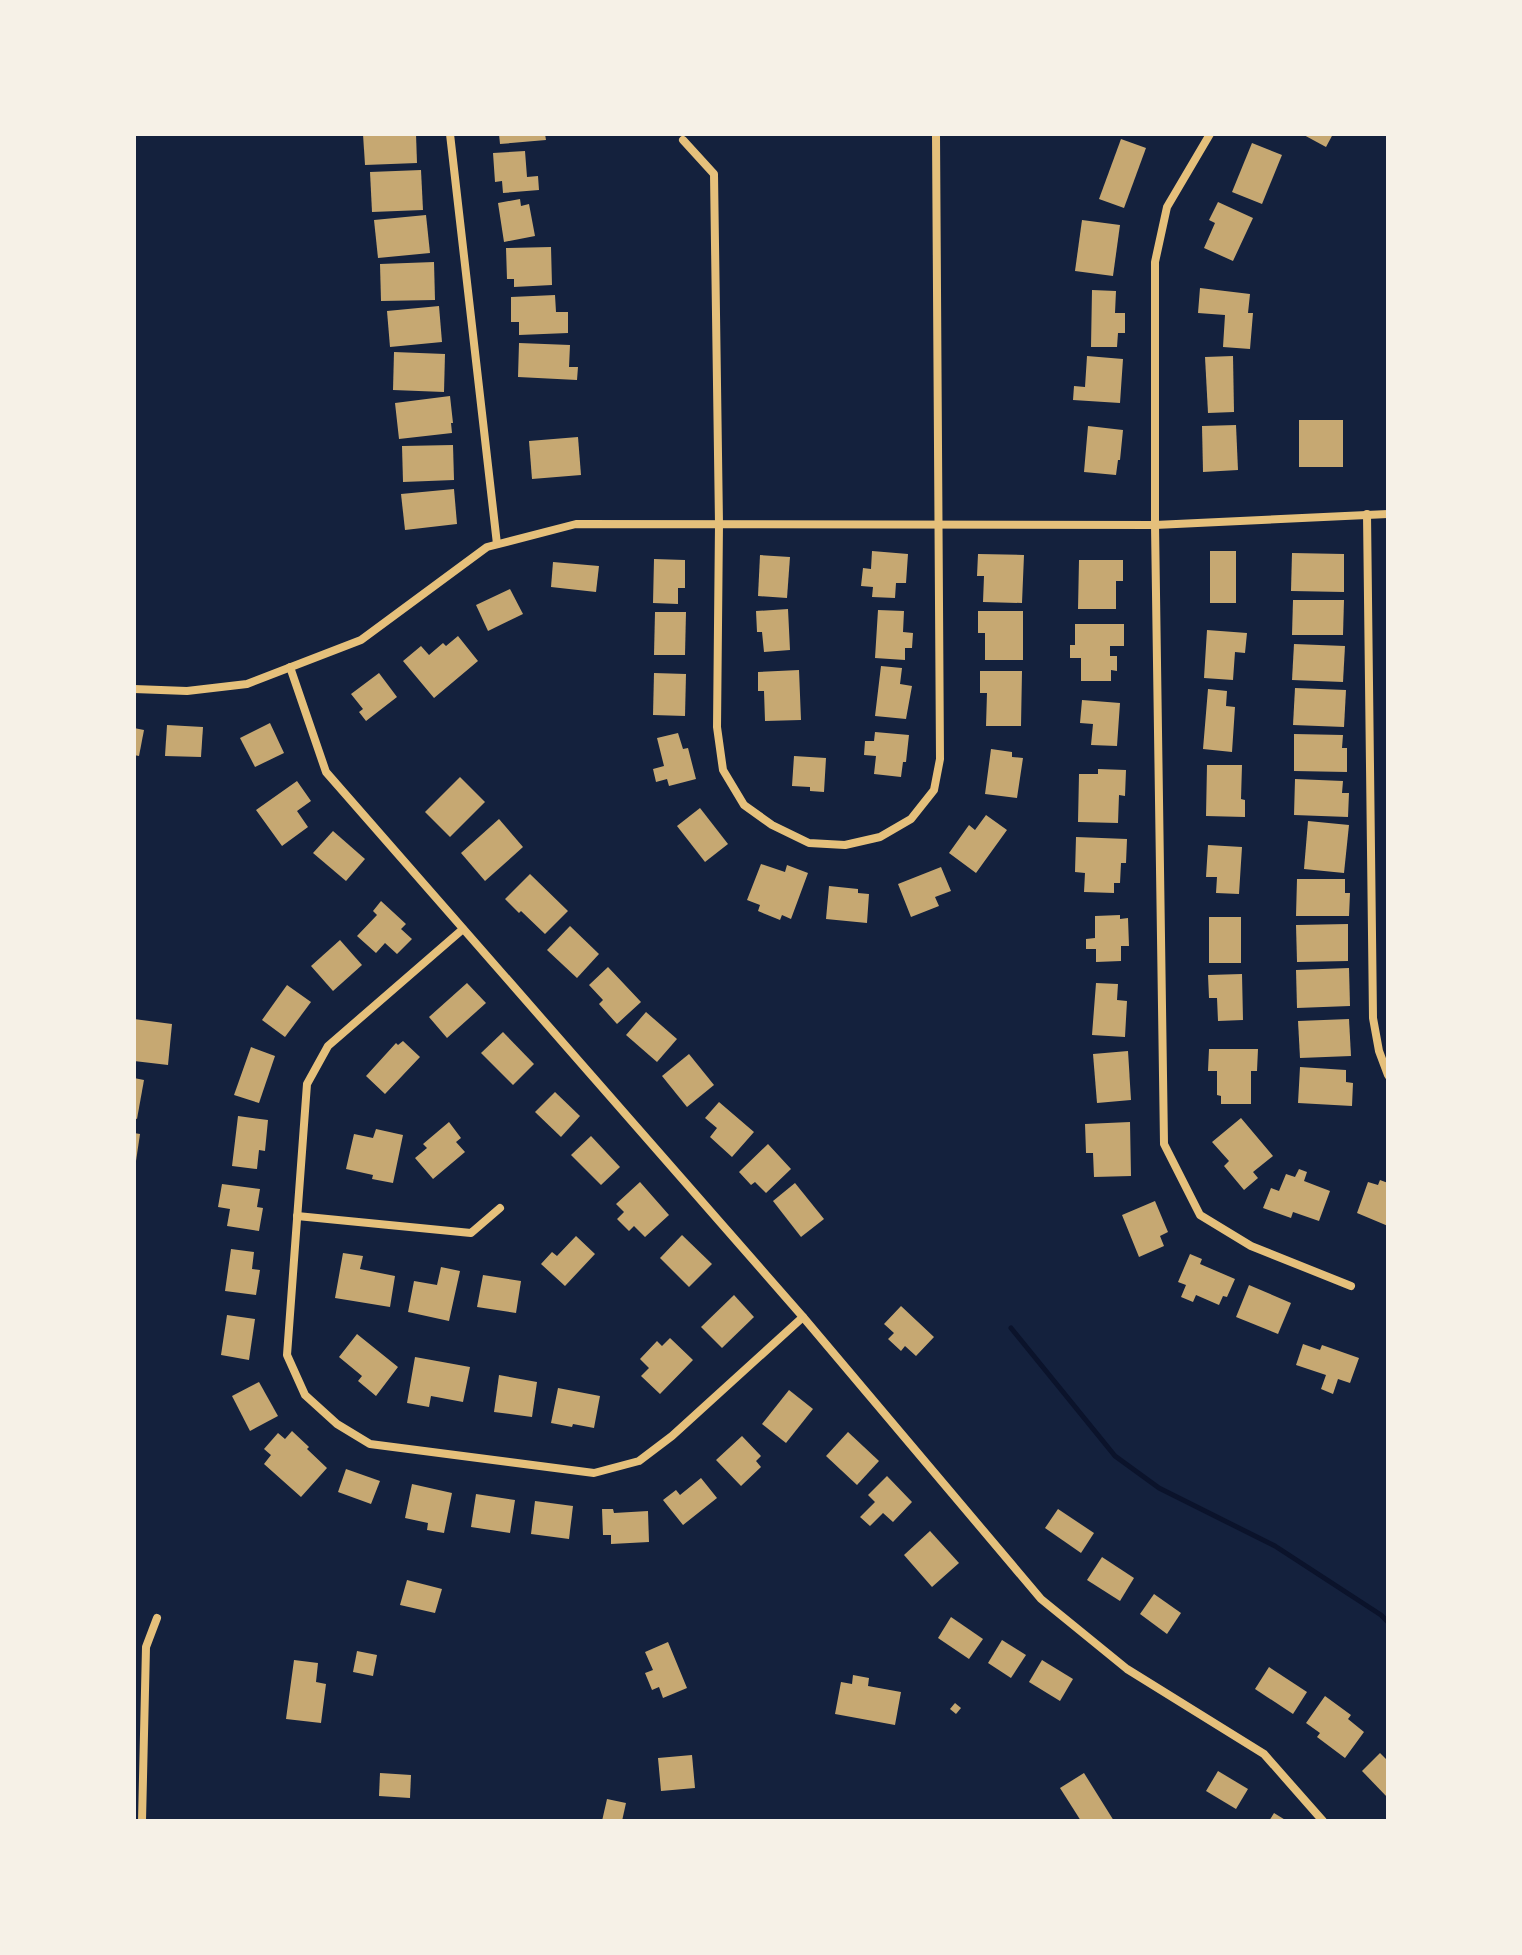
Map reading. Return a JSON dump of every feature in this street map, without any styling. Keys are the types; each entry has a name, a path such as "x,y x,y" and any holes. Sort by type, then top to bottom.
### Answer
{"street":[{"path":"450,134 497,544"},
{"path":"683,140 714,174 719,524 717,727 723,770 744,805 772,825 809,843 845,845 880,837 911,819 934,790 940,759 936,134"},
{"path":"1210,134 1167,207 1155,262 1155,525 1164,1144 1200,1215 1251,1246 1351,1286"},
{"path":"1367,514 1373,1018 1379,1051 1388,1075"},
{"path":"134,689 187,691 247,684 361,640 487,547 576,524 1155,525 1388,514"},
{"path":"290,667 326,772 803,1317 1041,1599 1127,1669 1264,1754 1323,1821"},
{"path":"463,929 328,1046 307,1084 287,1355 305,1395 337,1424 370,1444 594,1473 639,1461 672,1436 803,1317"},
{"path":"297,1216 471,1233 500,1208"},
{"path":"142,1821 146,1647 157,1618"}],"building":[{"path":"363,134 416,134 417,163 365,165"},
{"path":"499,134 545,134 546,140 500,144"},
{"path":"1302,134 1333,134 1326,147"},
{"path":"1121,139 1146,148 1124,208 1099,199"},
{"path":"1252,143 1282,155 1262,204 1232,192"},
{"path":"525,151 527,177 538,176 539,190 503,193 502,181 495,182 493,153"},
{"path":"421,170 423,210 372,212 370,172"},
{"path":"520,199 521,206 529,204 535,236 504,242 498,203"},
{"path":"1218,202 1253,218 1233,261 1204,248 1215,223 1209,220"},
{"path":"426,215 430,253 378,258 374,220"},
{"path":"1082,220 1120,225 1113,276 1075,271"},
{"path":"551,247 552,285 514,287 514,279 507,279 506,248"},
{"path":"434,262 435,300 381,301 380,264"},
{"path":"1200,288 1250,294 1248,313 1253,313 1250,349 1223,347 1225,315 1198,313"},
{"path":"1092,290 1116,291 1115,313 1125,313 1125,333 1118,333 1117,347 1091,347"},
{"path":"555,295 556,312 568,312 568,333 519,335 519,322 511,322 511,297"},
{"path":"439,306 442,342 390,347 387,311"},
{"path":"519,343 570,345 569,367 578,367 577,380 518,377"},
{"path":"394,352 445,354 444,392 393,390"},
{"path":"1087,356 1123,359 1120,403 1073,400 1074,386 1085,387"},
{"path":"1233,356 1234,412 1208,413 1205,357"},
{"path":"450,396 452,433 399,439 395,403"},
{"path":"1299,420 1343,420 1343,467 1299,467"},
{"path":"1236,425 1238,470 1203,472 1202,426"},
{"path":"1088,426 1123,430 1116,475 1084,472"},
{"path":"578,437 581,475 532,479 529,441"},
{"path":"453,445 454,480 403,482 402,446"},
{"path":"454,489 457,524 405,530 401,494"},
{"path":"872,551 908,554 906,583 896,583 895,598 872,597 873,587 861,586 863,568 871,569"},
{"path":"1210,551 1236,551 1236,603 1210,603"},
{"path":"1292,553 1344,554 1344,592 1291,591"},
{"path":"978,554 1024,555 1022,603 983,602 984,576 977,576"},
{"path":"760,555 790,557 787,598 758,596"},
{"path":"654,559 685,560 685,588 678,588 678,604 653,603"},
{"path":"1079,560 1123,560 1123,581 1116,581 1116,609 1078,609"},
{"path":"553,562 599,566 596,592 551,587"},
{"path":"510,589 523,614 488,631 476,605"},
{"path":"1293,600 1344,600 1343,635 1292,635"},
{"path":"788,609 790,650 764,652 762,632 757,632 756,611"},
{"path":"878,610 904,611 903,632 913,633 912,648 905,648 905,660 875,658"},
{"path":"978,611 1023,611 1023,660 985,660 985,633 978,633"},
{"path":"655,612 686,612 685,655 654,655"},
{"path":"1075,624 1124,624 1124,646 1110,646 1110,656 1117,656 1117,671 1111,670 1111,681 1081,681 1081,658 1070,658 1070,645 1075,645"},
{"path":"1207,630 1247,633 1245,653 1235,652 1233,680 1204,678"},
{"path":"458,636 478,661 434,698 403,661 421,646 429,655"},
{"path":"1294,644 1345,646 1343,682 1292,680"},
{"path":"881,666 902,668 900,684 912,686 906,719 875,716"},
{"path":"799,670 801,720 765,721 764,691 758,691 758,672"},
{"path":"980,671 1022,671 1021,726 986,726 987,693 980,693"},
{"path":"379,673 397,697 366,721 359,712 363,709 351,694"},
{"path":"654,673 686,674 685,716 653,715"},
{"path":"1295,688 1346,690 1344,727 1293,725"},
{"path":"1208,689 1227,691 1226,706 1235,707 1232,752 1203,749"},
{"path":"1082,700 1120,703 1117,746 1091,745 1093,724 1080,723"},
{"path":"270,723 284,753 255,767 240,738"},
{"path":"167,725 203,727 201,757 165,756"},
{"path":"134,728 144,730 139,756 134,755"},
{"path":"875,732 909,735 901,777 874,774 876,756 864,755 865,741 874,741"},
{"path":"678,733 683,749 688,748 696,779 669,786 667,779 656,782 653,769 664,766 657,738"},
{"path":"1294,734 1343,735 1342,748 1347,748 1347,772 1294,771"},
{"path":"991,749 1012,752 1012,757 1023,758 1017,798 985,794"},
{"path":"794,756 826,758 824,792 792,786"},
{"path":"1207,765 1242,765 1241,799 1245,800 1245,817 1206,816"},
{"path":"1098,769 1126,770 1125,796 1119,795 1118,823 1078,822 1079,774 1098,774"},
{"path":"460,777 485,802 450,837 425,812"},
{"path":"1295,779 1343,781 1342,793 1349,793 1348,817 1294,815"},
{"path":"297,781 311,801 297,811 308,827 282,846 256,810"},
{"path":"700,808 728,844 705,862 677,826"},
{"path":"986,815 1007,830 976,873 949,853 969,825 975,830"},
{"path":"499,819 523,847 485,881 461,853"},
{"path":"1308,821 1349,825 1344,873 1304,869"},
{"path":"333,831 365,859 346,881 313,853"},
{"path":"1076,837 1127,839 1126,863 1121,863 1120,883 1114,883 1114,893 1084,892 1085,873 1075,872"},
{"path":"1208,845 1242,847 1239,894 1216,893 1217,877 1206,877"},
{"path":"761,864 785,872 787,865 808,873 791,919 782,915 780,920 758,911 760,905 747,900"},
{"path":"941,867 951,891 935,897 939,906 911,917 898,884"},
{"path":"530,874 568,911 545,934 505,899"},
{"path":"1297,879 1345,879 1345,893 1350,893 1349,916 1296,916"},
{"path":"829,886 858,889 858,893 869,894 867,923 826,919"},
{"path":"381,901 406,924 401,929 412,939 397,954 385,943 376,953 357,936 377,915 373,911"},
{"path":"1120,915 1120,919 1128,918 1129,946 1121,946 1121,961 1096,962 1096,949 1086,949 1086,939 1095,938 1095,916"},
{"path":"1209,917 1241,917 1241,963 1209,963"},
{"path":"1348,924 1348,961 1297,962 1296,925"},
{"path":"570,926 599,954 577,978 547,950"},
{"path":"340,940 362,965 333,991 311,966"},
{"path":"608,967 641,1002 617,1024 599,1004 603,1000 589,985"},
{"path":"1349,968 1350,1006 1297,1008 1296,970"},
{"path":"1242,974 1243,1020 1218,1021 1217,998 1209,998 1208,975"},
{"path":"467,983 486,1003 447,1038 429,1017"},
{"path":"1096,983 1118,984 1117,1000 1127,1001 1125,1037 1092,1035"},
{"path":"287,985 311,1002 285,1037 262,1020"},
{"path":"646,1012 677,1039 657,1062 626,1035"},
{"path":"134,1019 172,1024 168,1065 134,1061"},
{"path":"1349,1019 1351,1056 1300,1058 1298,1021"},
{"path":"503,1032 534,1064 513,1085 481,1053"},
{"path":"403,1041 420,1057 385,1094 366,1076 396,1043 398,1045"},
{"path":"251,1047 275,1056 259,1103 234,1095"},
{"path":"1209,1049 1258,1049 1257,1071 1251,1071 1251,1104 1221,1104 1221,1096 1217,1095 1217,1071 1208,1071"},
{"path":"1128,1051 1131,1100 1097,1103 1093,1054"},
{"path":"689,1054 714,1085 687,1107 662,1076"},
{"path":"1300,1067 1346,1070 1346,1082 1353,1083 1352,1106 1298,1103"},
{"path":"134,1078 144,1080 137,1119 134,1118"},
{"path":"555,1092 580,1116 561,1137 535,1112"},
{"path":"719,1102 754,1132 732,1157 710,1137 717,1128 705,1118"},
{"path":"238,1116 268,1120 265,1151 259,1150 257,1169 232,1166"},
{"path":"1241,1118 1273,1156 1253,1172 1258,1178 1244,1190 1224,1166 1229,1161 1212,1142"},
{"path":"449,1122 461,1138 456,1142 465,1152 433,1179 415,1158 427,1148 423,1144"},
{"path":"1130,1122 1131,1176 1094,1177 1093,1153 1086,1153 1085,1124"},
{"path":"376,1129 403,1135 393,1183 346,1169 354,1134 373,1138"},
{"path":"134,1133 140,1134 136,1161 134,1161"},
{"path":"591,1136 620,1167 601,1185 571,1155"},
{"path":"768,1144 791,1169 766,1193 755,1182 751,1185 739,1172"},
{"path":"1299,1169 1307,1172 1304,1181 1330,1191 1319,1221 1293,1212 1291,1218 1263,1208 1271,1188 1279,1191 1286,1174 1295,1177"},
{"path":"1380,1180 1388,1183 1388,1226 1357,1213 1368,1182 1378,1185"},
{"path":"640,1182 669,1215 645,1237 634,1226 629,1231 617,1219 624,1212 616,1204"},
{"path":"795,1183 824,1219 801,1237 773,1201"},
{"path":"222,1184 260,1189 257,1207 263,1208 259,1231 227,1226 230,1209 218,1207"},
{"path":"1155,1201 1168,1232 1160,1236 1164,1246 1139,1257 1122,1215"},
{"path":"682,1235 712,1264 689,1287 660,1258"},
{"path":"576,1236 595,1254 565,1286 541,1264 552,1252 557,1256"},
{"path":"231,1249 254,1252 252,1269 260,1270 256,1295 225,1291"},
{"path":"343,1253 363,1256 360,1269 395,1276 390,1307 335,1298"},
{"path":"1190,1254 1202,1259 1200,1264 1235,1279 1227,1297 1223,1296 1219,1305 1196,1295 1193,1302 1181,1297 1186,1285 1178,1282"},
{"path":"441,1267 460,1271 449,1321 408,1312 414,1281 437,1285"},
{"path":"483,1275 521,1281 516,1313 477,1307"},
{"path":"1249,1285 1291,1303 1278,1334 1236,1317"},
{"path":"734,1295 754,1317 722,1348 701,1327"},
{"path":"901,1306 934,1337 916,1356 905,1346 901,1351 888,1339 894,1333 884,1324"},
{"path":"227,1315 255,1319 249,1360 221,1355"},
{"path":"357,1334 398,1367 376,1396 358,1381 362,1376 339,1357"},
{"path":"670,1338 693,1360 660,1394 641,1376 649,1368 640,1359 657,1341 662,1346"},
{"path":"1303,1344 1320,1350 1322,1345 1359,1358 1350,1383 1338,1379 1333,1394 1321,1389 1326,1375 1296,1365"},
{"path":"415,1357 470,1367 463,1402 431,1396 429,1407 407,1403"},
{"path":"499,1375 537,1382 532,1417 494,1412"},
{"path":"259,1382 278,1416 250,1431 232,1396"},
{"path":"558,1388 600,1396 594,1428 551,1423"},
{"path":"789,1390 813,1409 786,1443 762,1424"},
{"path":"292,1431 327,1468 301,1497 264,1464 271,1455 264,1449 278,1433 285,1439"},
{"path":"848,1432 879,1461 857,1485 826,1456"},
{"path":"742,1436 761,1456 756,1461 761,1467 741,1486 716,1460"},
{"path":"346,1469 380,1481 371,1504 338,1492"},
{"path":"887,1476 912,1502 893,1522 883,1513 870,1526 860,1517 875,1502 868,1495"},
{"path":"701,1478 717,1498 683,1525 663,1500 676,1490 680,1495"},
{"path":"412,1484 452,1493 444,1533 427,1530 428,1523 405,1518"},
{"path":"476,1494 515,1500 510,1533 471,1527"},
{"path":"535,1501 573,1506 569,1539 531,1534"},
{"path":"602,1509 613,1509 614,1513 648,1511 649,1542 611,1544 611,1535 603,1535"},
{"path":"1058,1509 1094,1533 1081,1553 1045,1528"},
{"path":"930,1531 959,1563 932,1587 904,1555"},
{"path":"1102,1557 1134,1578 1120,1601 1087,1580"},
{"path":"407,1580 442,1589 435,1613 400,1605"},
{"path":"1154,1594 1181,1613 1167,1634 1140,1614"},
{"path":"951,1617 983,1639 969,1659 938,1638"},
{"path":"1002,1640 1026,1655 1011,1678 988,1663"},
{"path":"668,1642 687,1688 663,1698 659,1687 652,1690 645,1673 653,1670 645,1652"},
{"path":"357,1651 377,1655 373,1676 353,1672"},
{"path":"294,1660 318,1663 316,1682 326,1684 321,1723 286,1719"},
{"path":"1042,1660 1073,1679 1060,1701 1029,1682"},
{"path":"1269,1667 1307,1692 1293,1714 1255,1689"},
{"path":"853,1675 869,1678 868,1686 901,1692 895,1725 835,1714 841,1682 852,1684"},
{"path":"1325,1696 1351,1715 1348,1719 1364,1732 1345,1758 1317,1737 1320,1733 1306,1723"},
{"path":"955,1703 961,1708 956,1714 950,1709"},
{"path":"1380,1753 1388,1761 1388,1798 1362,1771"},
{"path":"692,1755 695,1788 661,1791 658,1758"},
{"path":"1218,1771 1248,1789 1236,1809 1206,1791"},
{"path":"380,1773 411,1775 410,1798 379,1796"},
{"path":"1084,1773 1114,1821 1081,1821 1060,1788"},
{"path":"607,1799 626,1803 622,1821 602,1821"},
{"path":"1274,1813 1287,1821 1269,1821"}],"waterway":[{"path":"1011,1328 1115,1456 1159,1488 1275,1546 1388,1622"}]}
